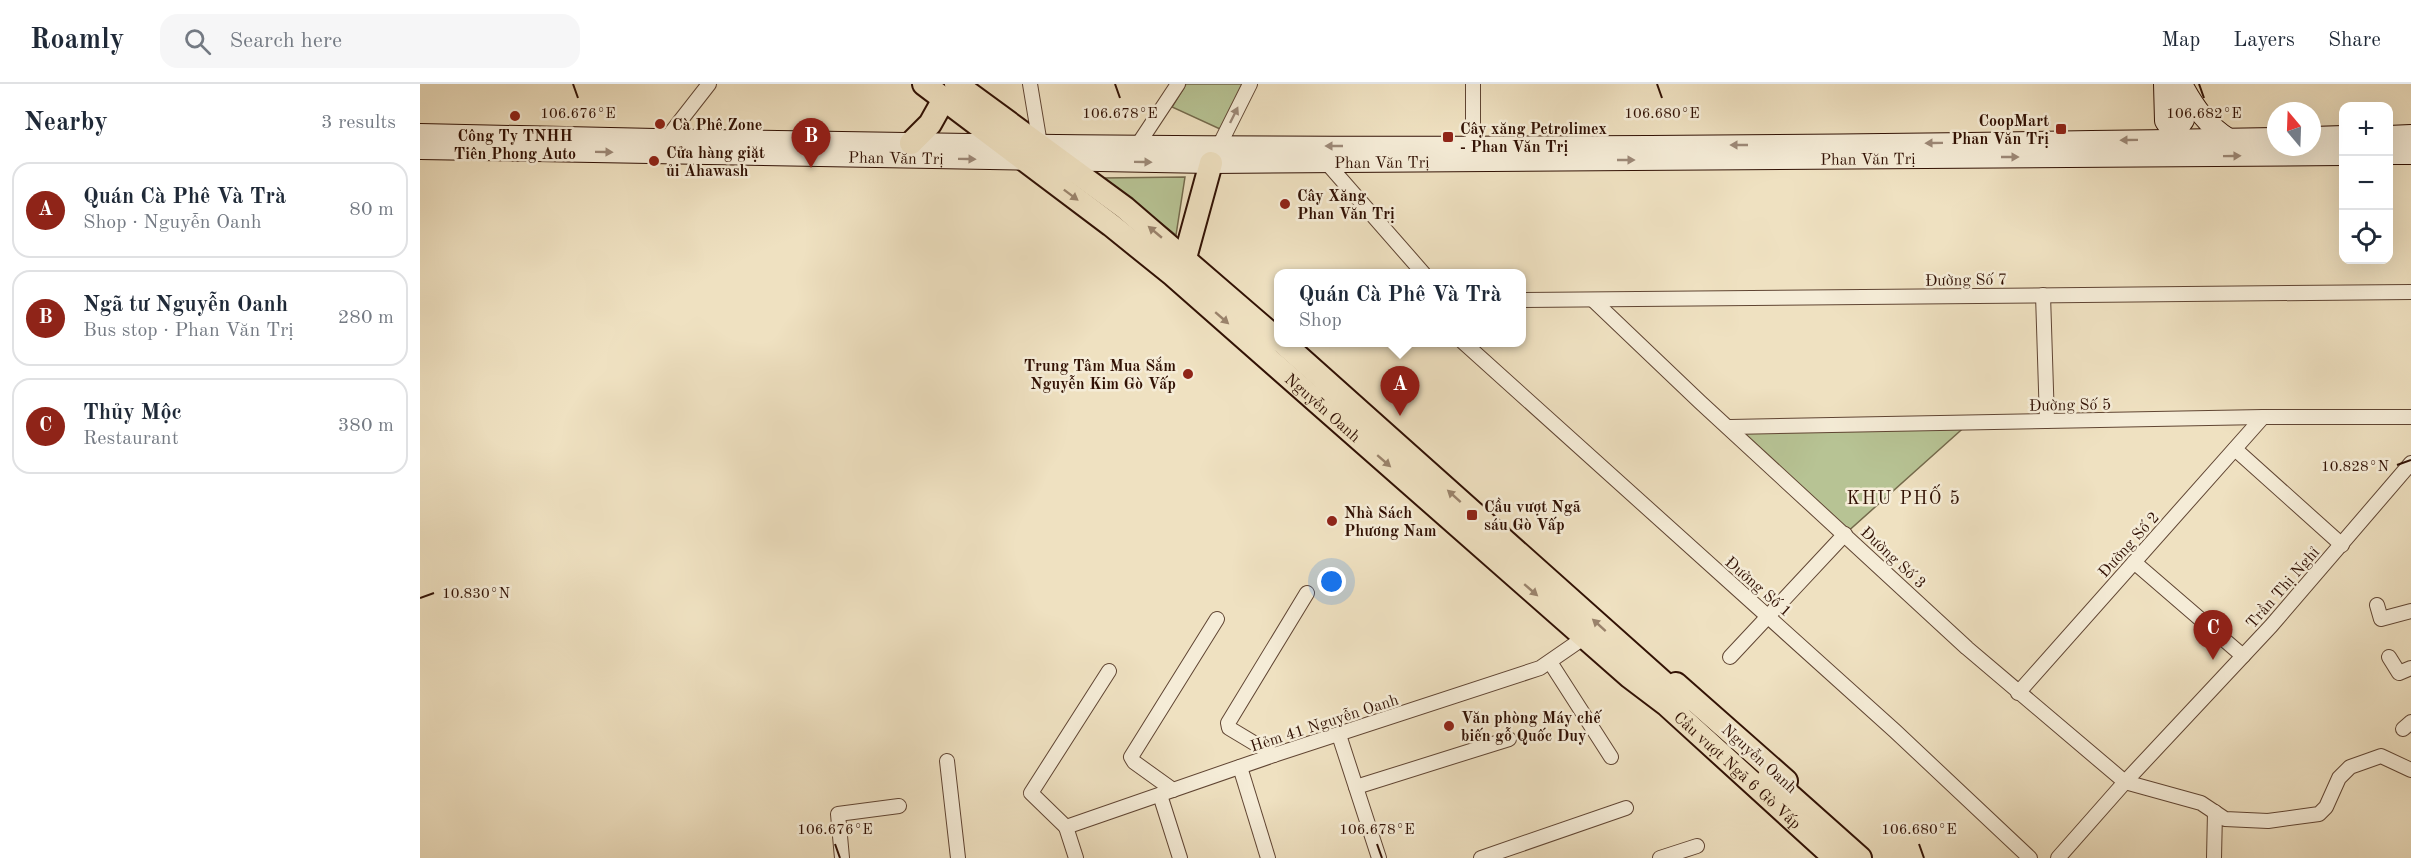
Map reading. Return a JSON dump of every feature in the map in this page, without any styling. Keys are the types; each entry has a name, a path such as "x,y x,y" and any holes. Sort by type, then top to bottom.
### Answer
{"main road":[{"name":"Nguyễn Oanh","path":"924,84 950,92 1032,152 1111,225 1173,275 1585,637 1636,670 1681,688 1872,858"},
{"path":"2164,84 2164,121 2174,143"},
{"path":"2174,143 2184,120 2182,84"},
{"path":"2182,84 2204,119 2229,139"},
{"name":"Nguyễn Oanh","path":"950,92 1005,145 1064,161 1125,208 1274,336"},
{"path":"911,143 930,124 950,92"},
{"name":"Phan Văn Trị","path":"420,134 662,146 1032,152 1137,146 1215,155 1326,162 1473,153"},
{"path":"2393,136 2411,135"},
{"path":"2321,137 2339,136"},
{"name":"Phan Văn Trị","path":"1064,161 1215,155 2174,143 2267,138"},
{"name":"Phan Văn Trị","path":"420,150 911,143 1005,145"},
{"name":"Phan Văn Trị","path":"2174,143 2339,154"},
{"path":"2393,154 2411,154"},
{"path":"1185,258 1215,155"},
{"name":"Nguyễn Oanh","path":"1286,347 1636,670 1672,699"},
{"name":"Nguyễn Oanh","path":"1636,670 1643,699 1657,715 1817,858"},
{"name":"Cầu vượt Ngã 6 Gò Vấp","path":"1672,699 1835,858"},
{"name":"Cầu vượt Ngã 6 Gò Vấp","path":"1672,699 1860,858"}],"street":[{"path":"662,146 709,84"},
{"path":"1030,84 1032,152"},
{"path":"1137,146 1178,84"},
{"path":"1215,155 1250,84"},
{"path":"1473,84 1473,153"},
{"path":"1326,162 1420,269"},
{"name":"Đường Số 7","path":"1526,300 2411,292"},
{"path":"2043,295 2047,421"},
{"name":"Đường Số 3","path":"1593,300 1700,402 1730,427 2018,693 2125,782"},
{"name":"Đường Số 1","path":"1468,347 1621,487 1768,615 2030,858"},
{"name":"Đường Số 5","path":"1730,427 2263,417 2411,417"},
{"name":"Đường Số 2","path":"2018,693 2263,417"},
{"path":"2235,449 2342,545"},
{"name":"Trần Thị Nghỉ","path":"2058,858 2125,782 2243,656 2411,463"},
{"path":"1730,657 1845,534"},
{"path":"2133,562 2243,656"},
{"path":"1274,755 1229,728 1228,723 1307,593"},
{"path":"2377,605 2381,619 2411,611"},
{"path":"1180,858 1167,793 1131,757 1217,619"},
{"name":"Hẻm 41 Nguyễn Oanh","path":"1066,827 1274,755 1540,668 1585,637"},
{"path":"2390,657 2399,673 2411,668"},
{"path":"1550,662 1611,757"},
{"path":"1076,858 1066,827 1030,793 1109,671"},
{"path":"1339,735 1380,858"},
{"path":"1356,787 1509,739"},
{"path":"2125,782 2201,803 2225,819 2268,821 2319,814 2326,807 2339,778 2350,767 2380,756 2411,770"},
{"path":"946,761 958,858"},
{"path":"1240,767 1268,858"},
{"path":"842,858 838,814 900,806"},
{"path":"1481,858 1626,808"},
{"path":"2214,858 2215,812"},
{"path":"1660,858 1697,846"}],"green space":[{"path":"1186,84 1243,84 1220,129 1172,107"},
{"path":"1185,177 1176,235 1104,178"},
{"path":"1969,423 1845,534 1730,427"}],"place":[{"name":"Công Ty TNHH Tiên Phong Auto","path":"515,116"},
{"name":"Cà Phê Zone","path":"660,124"},
{"name":"CoopMart Phan Văn Trị","path":"2061,129"},
{"name":"Cây xăng Petrolimex - Phan Văn Trị","path":"1448,137"},
{"name":"Cửa hàng giặt ủi Ahawash","path":"654,161"},
{"name":"Ngã tư Nguyễn Oanh","path":"811,168"},
{"name":"Cây Xăng Phan Văn Trị","path":"1285,204"},
{"name":"Trung Tâm Mua Sắm Nguyễn Kim Gò Vấp","path":"1188,374"},
{"name":"Quán Cà Phê Và Trà","path":"1400,416"},
{"name":"Cầu vượt Ngã sáu Gò Vấp","path":"1472,515"},
{"name":"Nhà Sách Phương Nam","path":"1332,521"},
{"name":"Thủy Mộc","path":"2213,660"},
{"name":"Văn phòng Máy chế biến gỗ Quốc Duy","path":"1449,726"}],"district":[{"name":"KHU PHỐ 5","path":"1904,498"}]}
